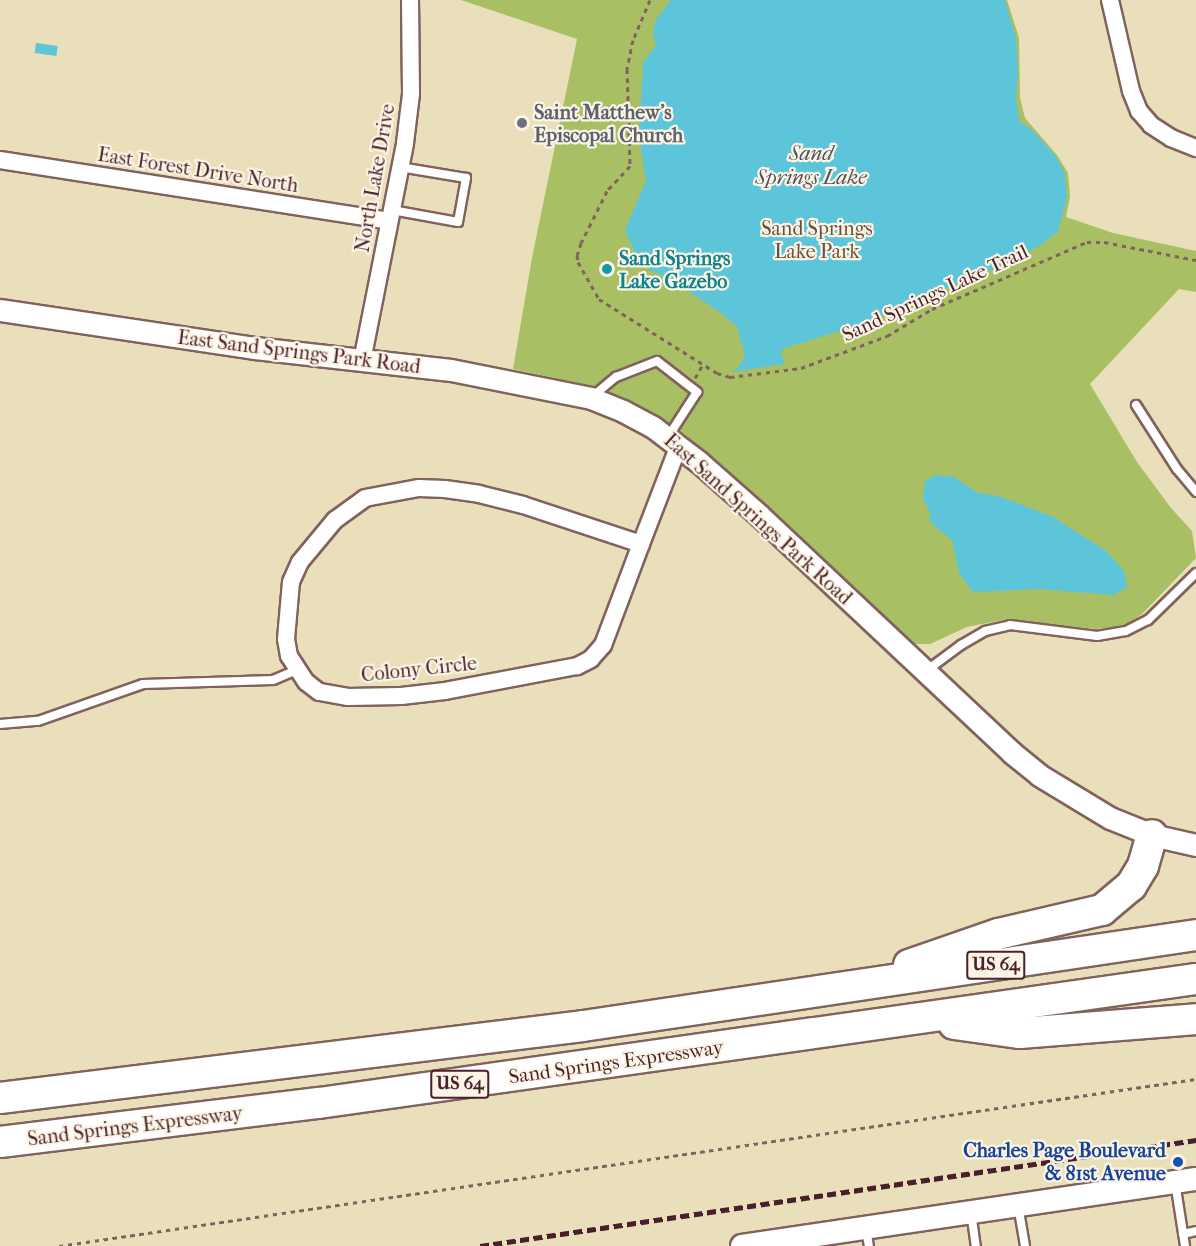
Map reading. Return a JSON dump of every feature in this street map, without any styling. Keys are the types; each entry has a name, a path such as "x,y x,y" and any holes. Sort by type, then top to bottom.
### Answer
{"highway":[{"path":"841,989 999,934 1102,910 1131,886 1143,866 1152,835"},
{"name":"Sand Springs Expressway","path":"0,1098 583,1026 1196,935"},
{"name":"Sand Springs Expressway","path":"0,1142 319,1103 1196,979"},
{"path":"919,1019 1020,1033 1196,1019"}],"main road":[{"path":"742,1246 867,1237 971,1212 1186,1180"}],"street":[{"name":"North Lake Drive","path":"362,361 400,167 411,94 410,0"},
{"path":"1110,0 1131,91 1138,111 1151,125 1171,138 1196,148"},
{"name":"East Forest Drive North","path":"0,160 391,216"},
{"name":"East Sand Springs Park Road","path":"0,310 178,337 451,370 591,398 623,411 673,441 760,516 925,672 1039,775 1110,818 1152,835 1196,845"},
{"name":"Colony Circle","path":"641,544 523,505 478,494 418,488 365,498 334,520 312,545 291,582 286,639 289,656 296,670 319,692 348,698 374,698 445,691 577,666 591,659 603,645 641,544 673,441"}],"lane":[{"path":"391,216 458,222 466,178 400,167"},
{"path":"591,398 616,377 657,361 698,392 673,441"},
{"path":"1136,405 1177,469 1196,492"},
{"path":"925,672 961,645 985,631 1010,625 1097,636 1126,631 1148,620 1196,573"},
{"path":"0,724 38,721 143,684 273,680 296,670"},
{"path":"1185,1246 1183,1234 1186,1180"},
{"path":"1018,1205 1025,1246"},
{"path":"971,1212 976,1246"},
{"path":"1183,1234 1196,1231"}],"path":[{"name":"Sand Springs Lake Trail","path":"650,0 633,40 627,69 630,166 607,191 581,243 577,255 578,262 599,299 703,364 730,377 801,368 887,336 932,309 1087,242 1104,242 1196,260"},
{"path":"690,386 703,364"},
{"path":"59,1246 1196,1079"}],"green space":[{"name":"Sand Springs Lake Park","path":"461,0 1007,0 1019,38 1020,98 1025,118 1057,155 1068,173 1070,197 1066,217 1113,233 1196,251 1196,292 1179,289 1090,384 1137,462 1171,508 1192,531 1196,558 1142,614 1129,623 1095,629 1007,619 967,627 930,644 911,644 902,638 749,491 690,442 582,384 513,369 532,258 577,39"}],"water":[{"name":"Sand Springs Lake","path":"671,0 1005,0 1016,38 1018,69 1016,100 1020,122 1031,129 1055,155 1065,174 1067,198 1058,231 1041,245 1014,260 862,324 785,348 781,352 784,364 732,372 740,365 745,355 737,327 720,312 668,278 649,270 644,259 636,255 625,230 646,181 639,137 643,63 656,45 653,34 655,21"},
{"path":"36,43 58,46 56,56 35,53"},
{"path":"935,475 954,477 978,493 999,496 1053,517 1106,551 1124,571 1127,587 1114,595 1040,589 973,592 959,573 952,540 930,522 930,513 923,498 925,481"}],"railway":[{"path":"480,1246 1196,1140"}],"place":[{"name":"Saint Matthew's Episcopal Church","path":"522,123"},
{"name":"Sand Springs Lake Gazebo","path":"607,269"},
{"name":"Charles Page Boulevard & 81st Avenue","path":"1178,1162"}]}
